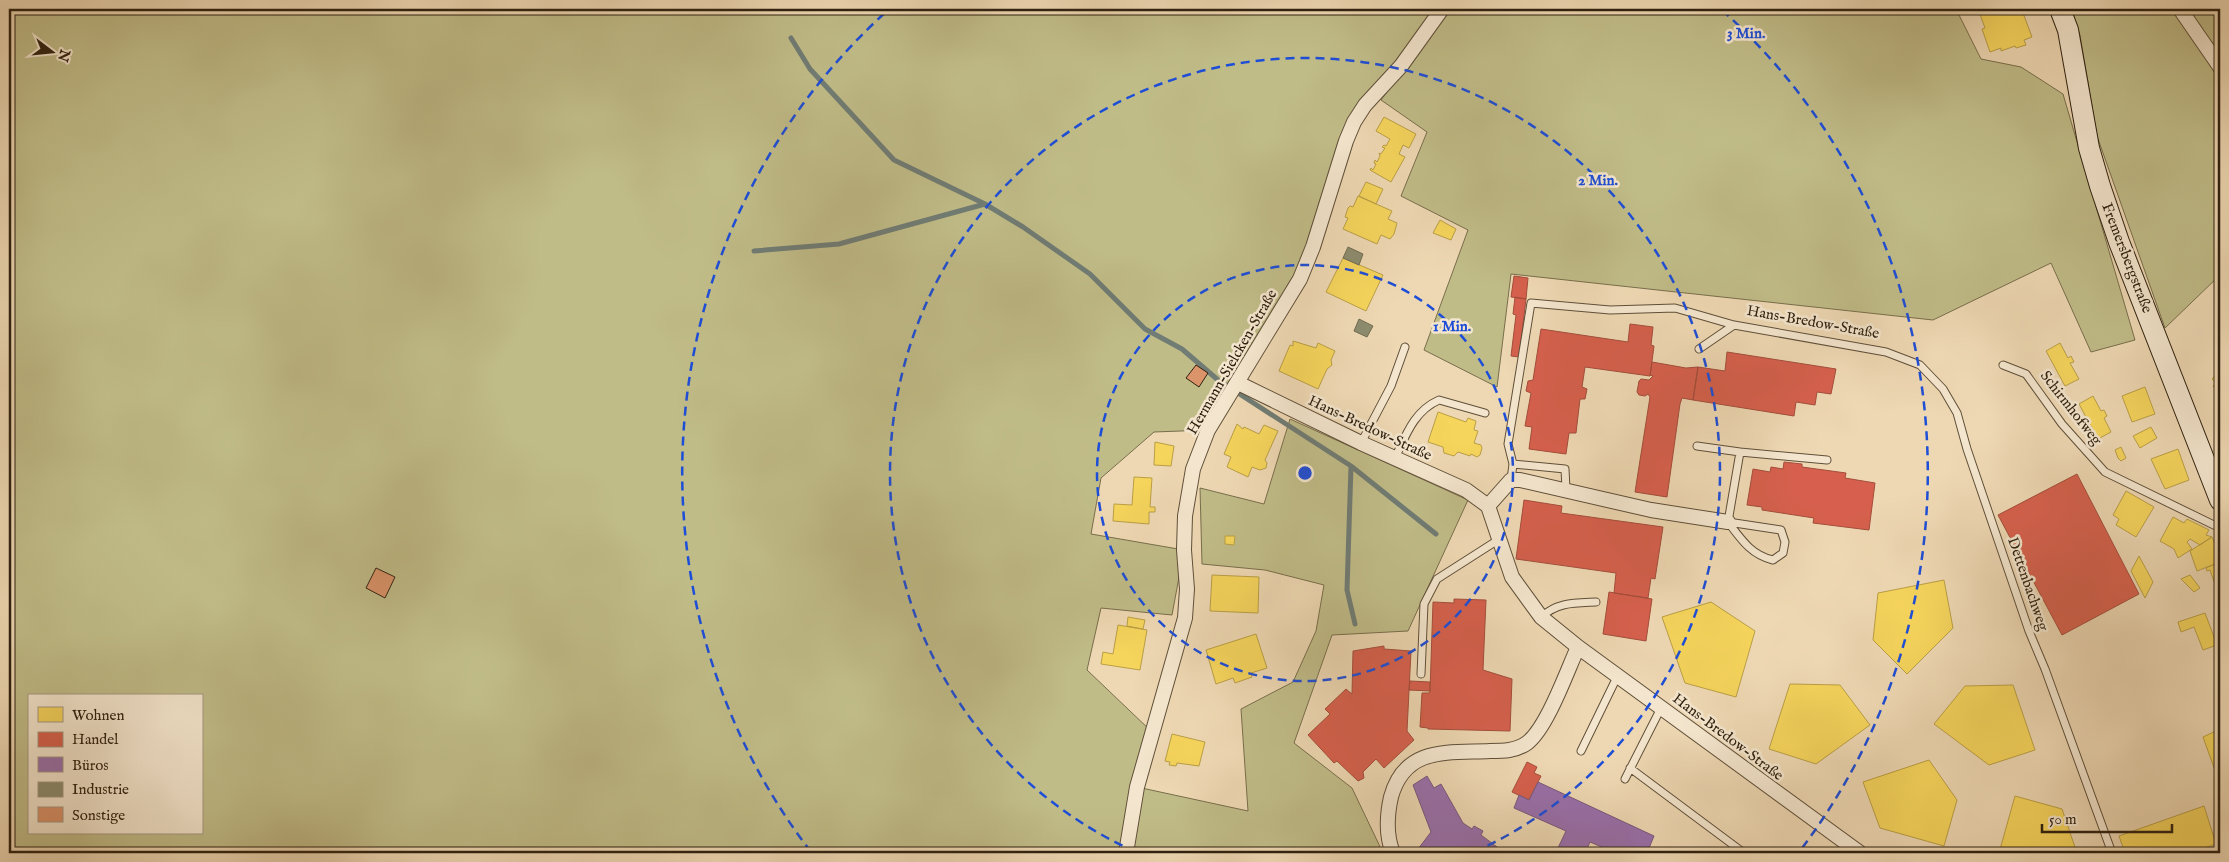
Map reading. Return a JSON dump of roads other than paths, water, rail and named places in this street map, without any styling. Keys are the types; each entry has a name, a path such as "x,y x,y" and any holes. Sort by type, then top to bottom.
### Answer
{"main road":[{"name":"Fremersbergstraße","path":"2060,9 2068,30 2090,148 2100,186 2119,242 2216,475 2220,500"}],"street":[{"name":"Hermann-Sielcken-Straße","path":"1126,853 1137,787 1185,618 1187,589 1184,550 1185,516 1192,470 1208,430 1300,279 1313,247 1346,141 1354,122 1365,105 1400,66 1442,9"},
{"path":"2180,9 2220,67"},
{"name":"Hans-Bredow-Straße","path":"1234,388 1466,490 1488,506 1512,577 1541,617 1578,647 1860,853"},
{"path":"1488,506 1511,480 1520,480 1651,510 1728,522"},
{"path":"1393,853 1387,814 1395,783 1411,764 1429,754 1510,751 1526,744 1539,731 1578,647"}],"lane":[{"name":"Hans-Bredow-Straße","path":"1511,480 1513,464 1508,444 1531,303 1610,310 1676,308 1734,324 1886,352"},
{"name":"Hans-Bredow-Straße","path":"1699,349 1734,324"},
{"path":"1361,443 1391,386 1405,347"},
{"name":"Dettenbachweg","path":"1886,352 1920,365 1943,389 1957,413 1967,449 2029,631 2045,668 2112,853"},
{"name":"Schirmhofweg","path":"2003,364 2026,374 2062,424 2105,472 2220,528"},
{"path":"1395,458 1410,427 1423,408 1432,403 1439,400 1485,413"},
{"path":"1697,446 1827,460"},
{"path":"1728,522 1781,530 1785,542 1783,553 1773,560 1762,557 1746,546 1728,522 1740,452"},
{"path":"1513,464 1565,469 1566,489"},
{"path":"1421,674 1424,604 1437,579 1498,540"},
{"path":"1541,617 1552,607 1569,602 1596,602"},
{"path":"1581,752 1618,675"},
{"path":"1625,779 1661,708"},
{"path":"1630,768 1744,853"}],"waterway":[{"path":"791,38 810,69 894,160 985,204 1023,227 1090,274 1145,329 1182,349 1218,380 1351,466 1436,534"},
{"path":"754,251 839,244 985,204"},
{"path":"1351,466 1347,590 1355,624"}]}
